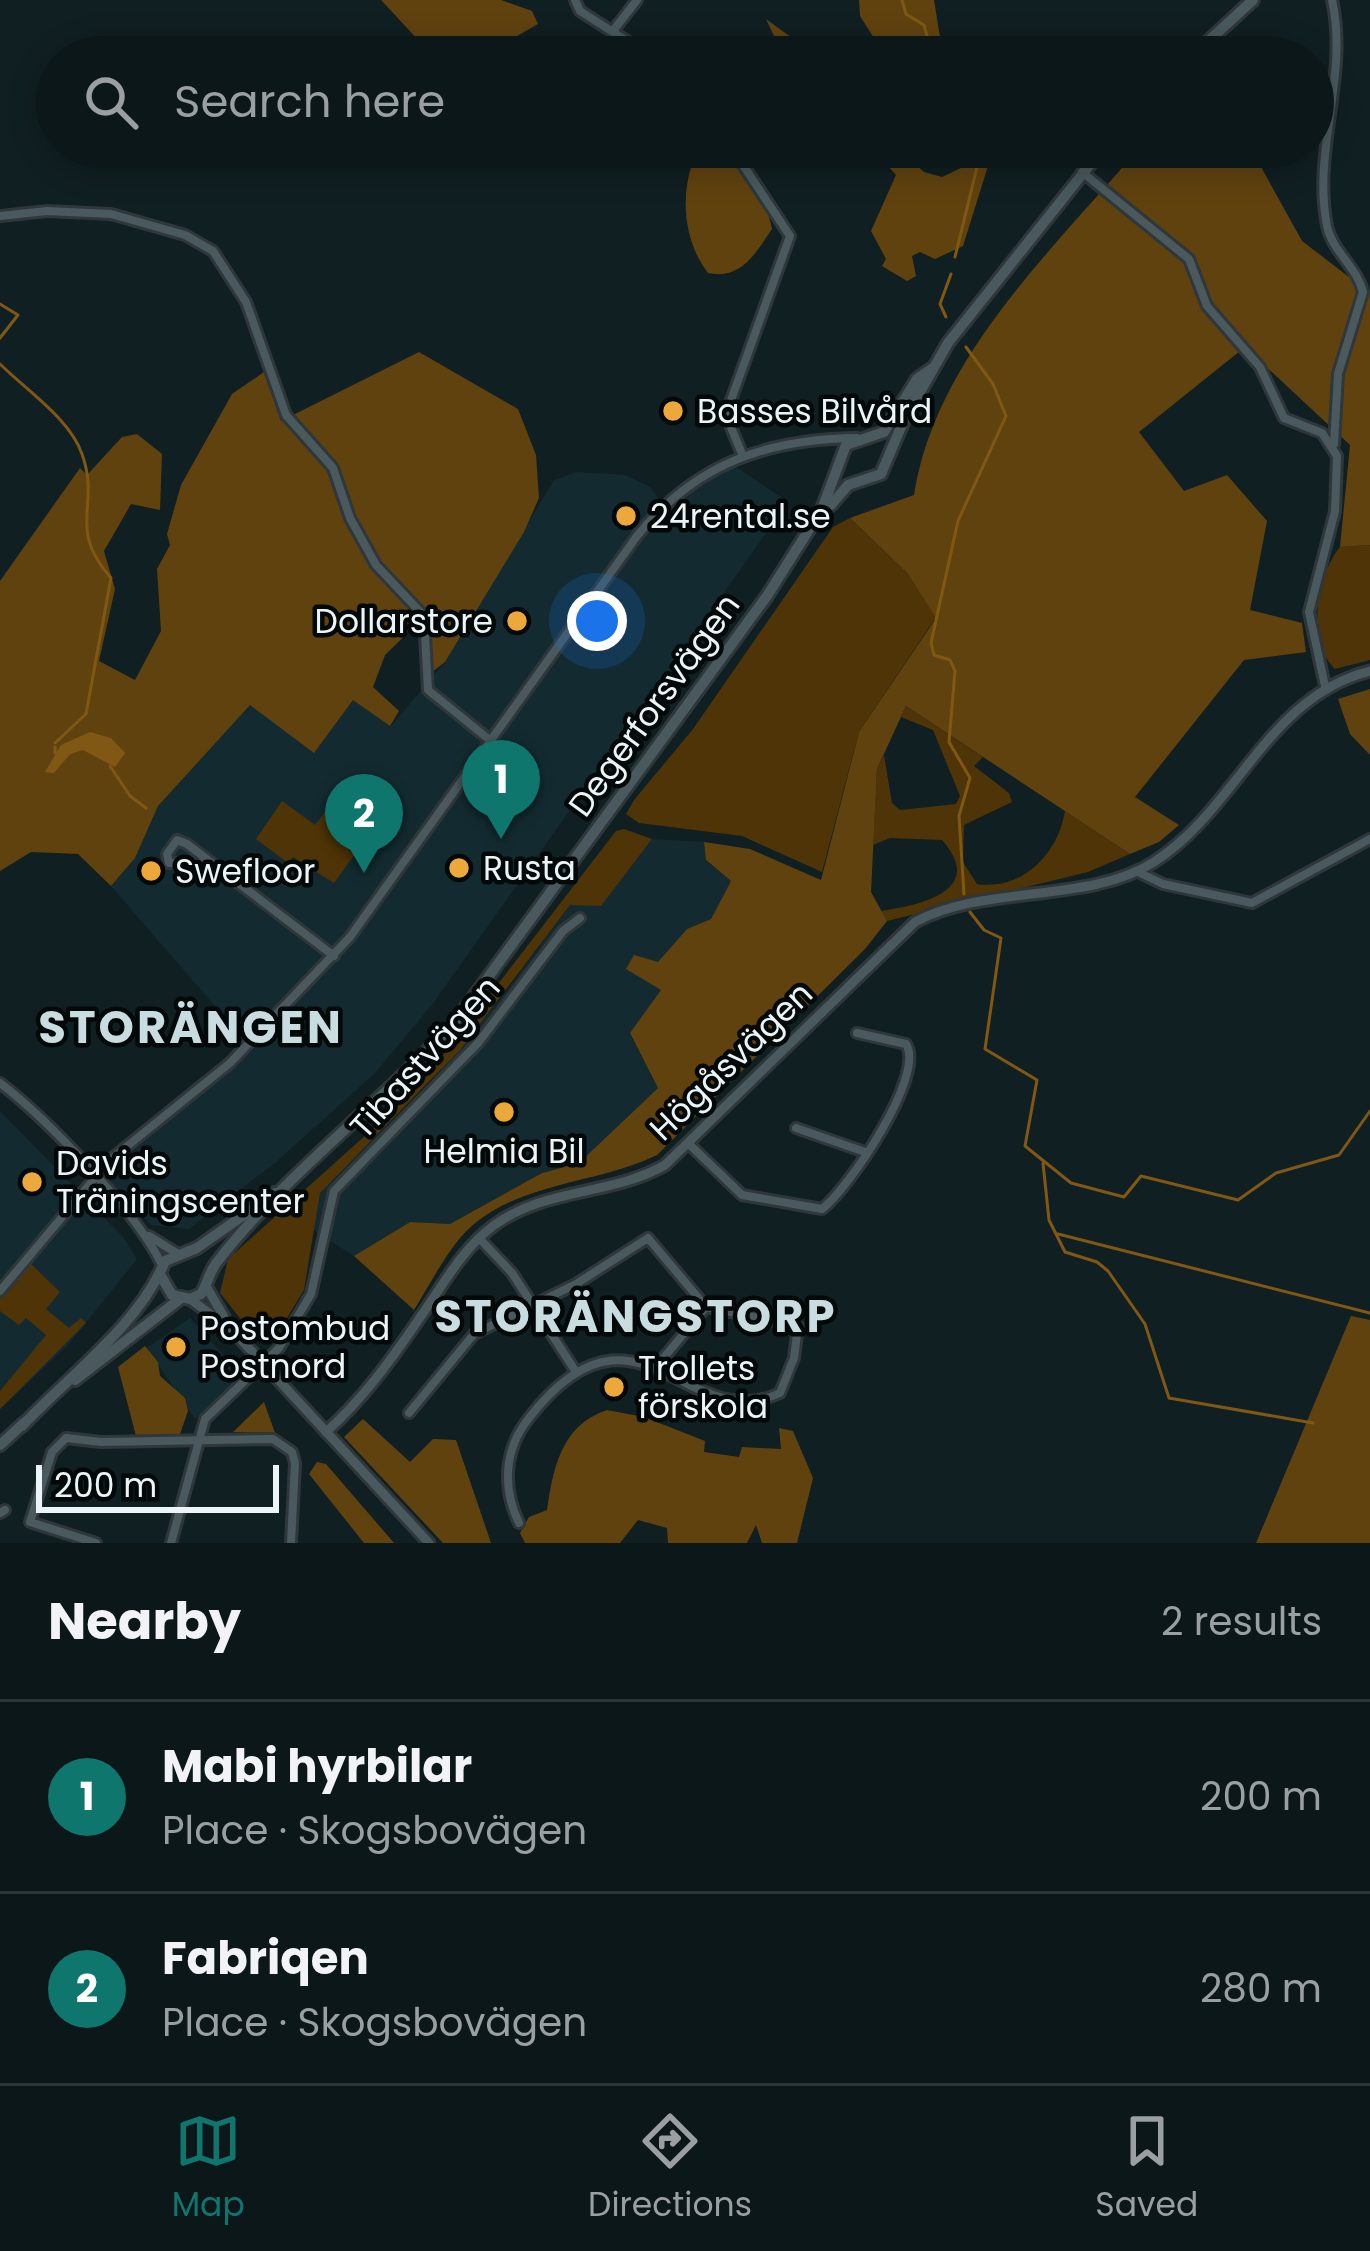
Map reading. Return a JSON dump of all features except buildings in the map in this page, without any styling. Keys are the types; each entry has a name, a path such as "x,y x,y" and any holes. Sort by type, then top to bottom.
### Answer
{"main road":[{"path":"1214,36 1253,0"},
{"path":"864,438 886,458 931,369 1086,168"},
{"name":"Degerforsvägen","path":"766,596 822,509 841,461 864,438 884,431 917,380 931,369"},
{"name":"Degerforsvägen","path":"185,1299 304,1172 414,1068 468,1006 842,489 878,478 886,458"},
{"path":"841,461 857,482"},
{"name":"Degerforsvägen","path":"161,1271 304,1172"},
{"path":"182,1254 207,1280"},
{"path":"161,1271 166,1292 185,1299"},
{"path":"22,1426 161,1271"},
{"path":"0,1445 185,1299"}],"street":[{"path":"574,0 580,11 620,36"},
{"path":"613,31 637,0"},
{"path":"1332,0 1341,43 1334,96"},
{"path":"742,454 728,420 730,403 790,236 745,168"},
{"path":"1327,168 1327,228 1363,292 1338,374 1334,446 1338,494 1309,612 1325,686 1370,671"},
{"path":"1082,172 1182,251 1214,317 1268,378 1284,418 1322,434 1334,446"},
{"path":"0,216 46,211 111,214 185,236 212,251 246,302 286,415 333,468 350,518 376,565 424,616 428,690 491,741"},
{"path":"0,1291 128,1142 246,1048 334,956 653,516 680,489 742,454 808,441 864,438"},
{"path":"808,441 828,446 841,461"},
{"name":"Högåsvägen","path":"326,1432 361,1400 479,1238 556,1195 654,1171 689,1144 889,942 915,922 957,906 1136,871 1171,848 1325,686"},
{"path":"1136,871 1163,884 1252,903 1370,839"},
{"path":"208,863 178,868 167,854 177,840 334,956"},
{"name":"Tibastvägen","path":"171,1543 199,1440 213,1409 264,1364 311,1294 334,1191 447,1078 562,931 580,917"},
{"path":"689,1144 742,1196 813,1211 830,1203 906,1085 913,1057 899,1041 856,1034"},
{"path":"0,1083 138,1228 161,1271"},
{"path":"796,1128 866,1152"},
{"path":"138,1228 182,1254"},
{"path":"479,1238 533,1304 576,1372"},
{"path":"409,1413 465,1342 648,1238 706,1307 798,1326 794,1358 780,1393 734,1398 656,1367 618,1359 576,1372 537,1408 513,1445 509,1497 519,1523"},
{"path":"207,1280 233,1331"},
{"path":"185,1299 233,1331 429,1543"},
{"path":"656,1367 706,1307"},
{"path":"96,1543 30,1522 52,1452 66,1438 273,1439 292,1452 296,1476 292,1543"}],"shaded area":[{"path":"381,0 501,0 532,11 538,24 517,36 414,36"},
{"path":"859,0 934,0 940,36 873,36 860,16"},
{"path":"766,19 789,36 774,36"},
{"path":"691,168 736,168 751,180 764,202 772,229 746,263 730,273 708,273 694,248 686,206"},
{"path":"890,168 920,168 942,177 961,168 987,168 963,246 935,259 920,252 912,256 916,276 907,281 882,266 886,259 871,231 896,175"},
{"path":"1122,168 1262,168 1302,241 1370,293 1370,545 1340,547 1350,445 1245,347 1139,432 1184,491 1227,475 1267,521 1250,610 1302,623 1306,652 1244,660 1135,797 1179,825 1159,842 1130,854 906,706 877,769 871,892 887,921 865,949 657,1155 527,1195 479,1220 453,1246 414,1310 354,1256 410,1222 450,1224 542,1173 579,1163 658,1088 630,1033 661,990 626,969 634,955 658,962 687,929 711,919 731,881 706,860 704,842 750,849 821,880 859,732 936,618 908,574 850,518 914,495 926,445 946,397 1002,308"},
{"path":"419,352 518,409 536,455 539,498 524,532 445,662 432,672 430,629 423,618 385,655 373,687 399,711 390,726 353,700 314,753 250,705 158,806 135,858 111,886 78,854 31,852 0,871 0,581 80,468 87,475 122,437 137,434 162,454 160,510 131,504 104,551 115,589 99,661 135,680 161,631 157,569 170,545 167,534 181,485 232,394 264,372 281,421"},
{"path":"736,467 788,502 434,1002 375,1073 275,1163 189,1229 151,1225 111,1182 111,1170 253,1050 111,886 135,858 158,806 250,704 314,752 353,700 391,726 445,662 554,480 576,472 625,475 650,487 667,509 693,486"},
{"path":"850,518 908,574 936,617 859,732 822,872 742,836 639,823 626,814 693,729 833,527"},
{"path":"1370,545 1370,660 1335,669 1320,642 1320,591 1340,547"},
{"path":"1370,689 1370,755 1350,734 1338,699"},
{"path":"906,706 983,757 974,766 1009,793 1012,802 964,825 963,862 977,884 1009,882 1035,866 1055,842 1065,811 1130,854 1088,872 887,921 881,911 913,905 943,892 957,872 954,857 942,840 890,838 873,845 877,769 884,755 892,803 900,810 956,804 960,796 933,730 901,717"},
{"path":"90,732 111,738 125,753 115,767 83,750 70,754 54,773 45,772 61,745"},
{"path":"337,796 376,825 334,883 293,857 288,863 256,839 282,801 315,825"},
{"path":"624,829 652,839 601,906 570,905 460,1050 320,1193 304,1290 274,1339 259,1342 220,1293 228,1259 417,1089 616,831"},
{"path":"652,839 704,842 706,861 731,881 711,919 687,929 658,962 627,969 662,989 630,1034 658,1088 579,1163 542,1173 450,1224 410,1222 354,1256 312,1229 320,1193 420,1095 570,905 601,905"},
{"path":"0,1111 123,1237 137,1259 68,1345 0,1409"},
{"path":"31,1264 60,1292 46,1309 69,1328 81,1318 86,1323 0,1409 0,1391 46,1335 26,1318 19,1325 0,1311 0,1298"},
{"path":"1351,1316 1370,1320 1370,1543 1256,1543"},
{"path":"190,1318 242,1376 195,1419 147,1348"},
{"path":"145,1346 158,1362 160,1376 185,1398 188,1411 180,1434 136,1436 118,1367"},
{"path":"264,1402 275,1433 233,1432"},
{"path":"607,1410 644,1417 705,1441 704,1452 739,1457 742,1447 781,1449 779,1428 793,1431 813,1478 797,1543 762,1543 756,1525 747,1543 668,1543 667,1528 638,1520 620,1543 525,1543 520,1533 529,1517 547,1510 556,1464 569,1437"},
{"path":"363,1419 410,1462 433,1439 456,1440 491,1543 443,1543 344,1437"},
{"path":"317,1462 326,1464 394,1543 364,1543 309,1474"}],"waterway":[{"path":"902,0 906,14 924,25 927,36"},
{"path":"955,257 977,168"},
{"path":"946,317 940,304 951,274"},
{"path":"0,304 18,315 0,338"},
{"path":"964,894 959,816 970,778 949,742 955,671 950,660 934,655 931,643 958,521 1006,416 993,384 966,347"},
{"path":"0,364 58,417 76,441 87,472 90,545 111,578 86,714 55,743"},
{"path":"55,747 55,753"},
{"path":"110,766 130,796 146,808"},
{"path":"970,912 984,930 1001,938 985,1049 1037,1080 1025,1146 1071,1183 1124,1197 1141,1176 1238,1200 1276,1173 1339,1155 1370,1111"},
{"path":"1043,1163 1049,1220 1065,1252 1097,1262 1108,1271 1145,1324 1169,1398 1313,1423"},
{"path":"1058,1234 1370,1313"}],"place":[{"name":"Basses Bilvård","path":"673,411"},
{"name":"24rental.se","path":"626,516"},
{"name":"Dollarstore","path":"517,621"},
{"name":"Mabi hyrbilar","path":"501,839"},
{"name":"Rusta","path":"459,868"},
{"name":"Swefloor","path":"151,871"},
{"name":"Fabriqen","path":"364,873"},
{"name":"Helmia Bil","path":"504,1112"},
{"name":"Davids Träningscenter","path":"32,1182"},
{"name":"Postombud Postnord","path":"176,1347"},
{"name":"Trollets förskola","path":"614,1387"}],"district":[{"name":"STORÄNGEN","path":"191,1027"},
{"name":"STORÄNGSTORP","path":"636,1316"}]}
